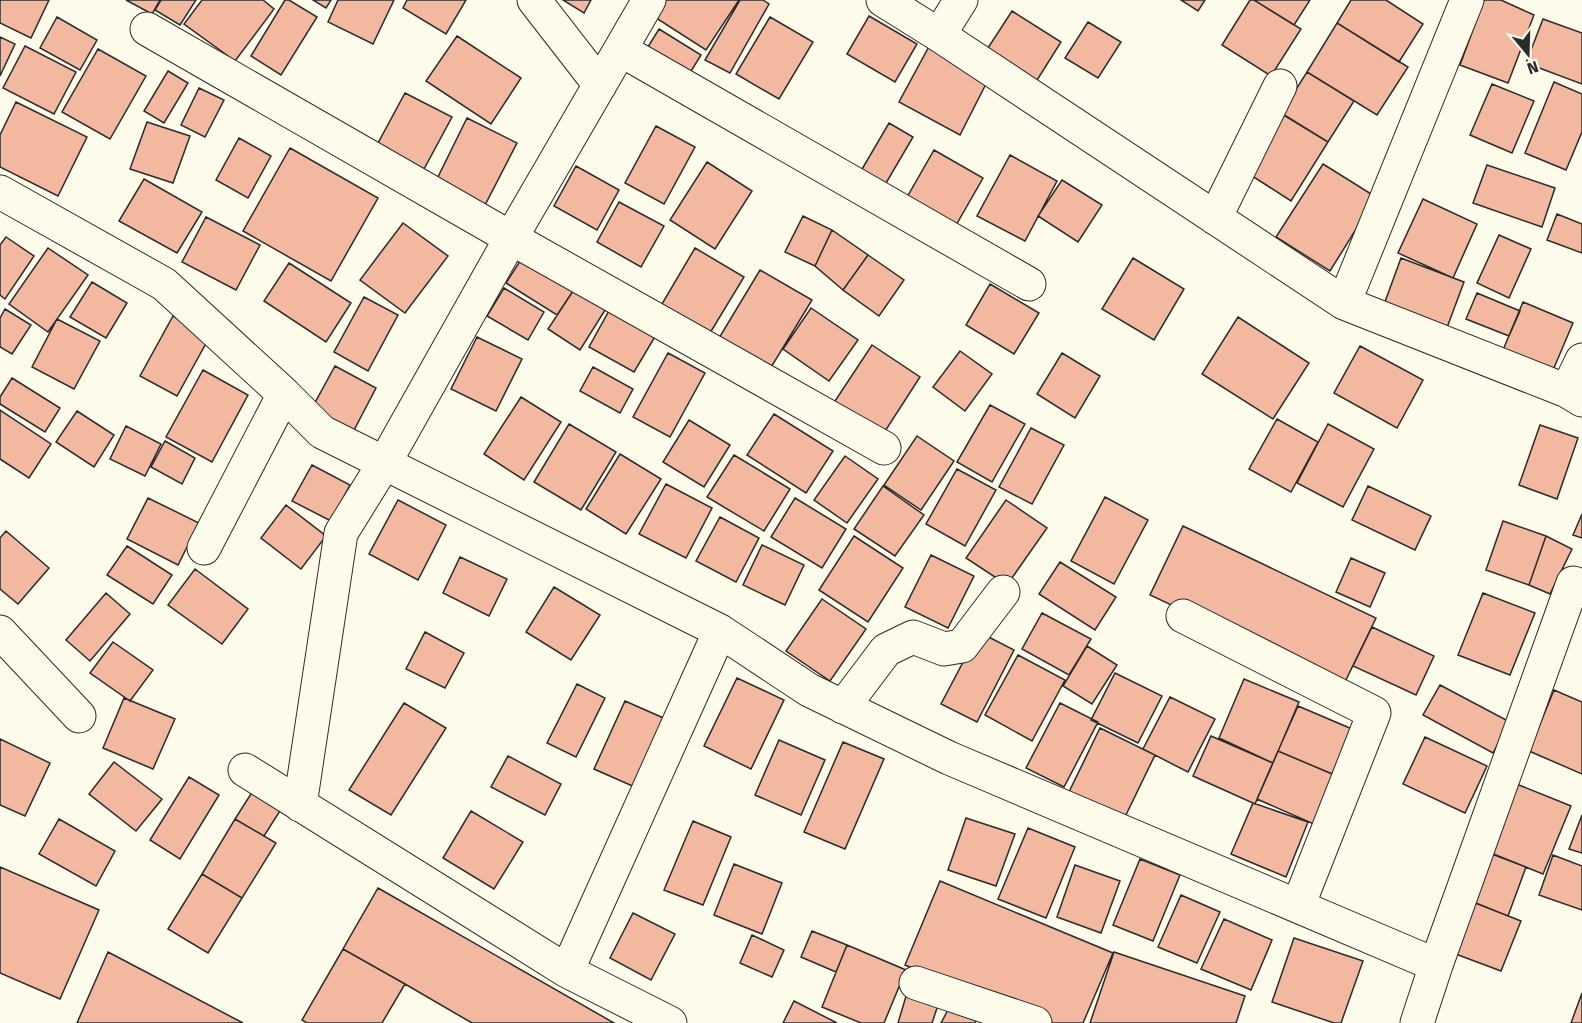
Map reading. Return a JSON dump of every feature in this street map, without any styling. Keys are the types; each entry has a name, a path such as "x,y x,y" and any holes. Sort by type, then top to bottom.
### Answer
{"lane":[{"path":"534,0 600,85"},
{"path":"300,805 341,533 385,462 649,0"},
{"path":"883,0 1344,303 1575,395 1582,360"},
{"path":"939,35 961,0"},
{"path":"1344,303 1467,0"},
{"path":"147,29 884,448"},
{"path":"621,50 1029,284"},
{"path":"1215,218 1280,86"},
{"path":"0,192 164,284 284,394 321,432 720,631 809,690 949,758 1436,965"},
{"path":"204,548 284,394"},
{"path":"1417,1023 1573,583 1582,586"},
{"path":"843,707 886,650 913,637 944,650 962,646 1003,592"},
{"path":"1183,616 1374,712 1298,906"},
{"path":"567,971 720,631"},
{"path":"0,632 79,716"},
{"path":"245,770 567,971 670,1023"},
{"path":"916,983 1035,1023"}],"building":[{"path":"0,0 49,0 31,38 0,23"},
{"path":"126,0 160,0 152,14"},
{"path":"161,0 196,0 180,25 155,10"},
{"path":"202,0 263,0 274,9 235,61 184,24"},
{"path":"285,0 289,0 317,17 281,75 251,56"},
{"path":"313,0 331,0 326,8"},
{"path":"338,0 394,0 373,44 328,22"},
{"path":"407,0 466,0 446,34 403,8"},
{"path":"563,0 591,0 584,13"},
{"path":"663,0 739,0 706,50 653,16"},
{"path":"740,0 763,0 769,4 730,73 705,60"},
{"path":"1181,0 1205,0 1198,11"},
{"path":"1250,0 1254,0 1301,29 1271,76 1222,45"},
{"path":"1254,0 1310,0 1294,25"},
{"path":"1351,0 1386,0 1423,24 1399,62 1337,23"},
{"path":"1484,0 1501,0 1534,15 1508,83 1460,65"},
{"path":"1012,11 1061,42 1034,85 984,54"},
{"path":"869,16 917,44 895,82 847,54"},
{"path":"57,17 97,40 80,70 40,48"},
{"path":"770,17 813,42 779,99 736,74"},
{"path":"1543,19 1582,33 1582,84 1526,63"},
{"path":"1088,22 1121,42 1098,78 1065,58"},
{"path":"1337,23 1408,67 1377,115 1307,72"},
{"path":"659,29 701,55 685,81 643,55"},
{"path":"457,36 521,78 491,124 426,81"},
{"path":"0,37 15,44 0,76"},
{"path":"932,41 992,72 960,135 899,102"},
{"path":"25,46 76,72 54,114 3,88"},
{"path":"98,49 146,76 110,139 62,112"},
{"path":"168,71 188,83 164,123 144,111"},
{"path":"1307,72 1354,101 1328,142 1281,113"},
{"path":"1554,82 1582,94 1582,132 1566,170 1525,153"},
{"path":"1492,84 1534,101 1512,153 1470,135"},
{"path":"199,88 224,100 205,137 181,125"},
{"path":"405,93 452,117 424,169 377,145"},
{"path":"16,102 87,137 58,196 0,167 0,135"},
{"path":"1282,114 1328,142 1291,201 1246,172"},
{"path":"467,118 517,143 484,207 435,183"},
{"path":"147,122 190,136 173,183 130,169"},
{"path":"889,123 913,137 882,190 858,176"},
{"path":"656,126 695,147 664,204 625,183"},
{"path":"239,138 271,156 248,198 216,180"},
{"path":"290,148 378,198 331,281 243,231"},
{"path":"934,150 983,178 955,227 906,199"},
{"path":"1010,155 1057,181 1025,241 977,216"},
{"path":"707,162 752,191 715,249 670,220"},
{"path":"1323,164 1376,197 1330,271 1276,237"},
{"path":"1487,165 1555,188 1542,227 1473,203"},
{"path":"576,166 619,190 597,230 554,206"},
{"path":"144,179 202,212 177,253 119,221"},
{"path":"1062,180 1102,205 1078,242 1038,216"},
{"path":"1423,199 1477,224 1453,278 1398,253"},
{"path":"619,202 664,226 641,267 597,242"},
{"path":"1557,214 1582,224 1582,253 1547,240"},
{"path":"803,216 832,230 815,266 785,252"},
{"path":"206,217 260,245 236,290 182,262"},
{"path":"403,223 448,256 405,313 360,280"},
{"path":"832,230 868,255 843,290 815,266"},
{"path":"1499,235 1531,249 1509,298 1477,283"},
{"path":"6,237 34,256 5,299 0,295 0,245"},
{"path":"48,248 88,275 48,332 9,304"},
{"path":"695,248 744,277 707,338 659,309"},
{"path":"524,255 575,288 557,315 506,283"},
{"path":"868,255 904,280 879,316 843,290"},
{"path":"1133,258 1184,289 1154,340 1102,309"},
{"path":"1401,258 1464,282 1445,333 1382,310"},
{"path":"289,263 351,303 326,342 264,301"},
{"path":"760,270 812,300 767,374 716,343"},
{"path":"92,282 127,303 106,338 70,317"},
{"path":"990,284 1039,313 1014,354 966,325"},
{"path":"504,288 544,312 528,340 487,316"},
{"path":"575,288 607,307 580,350 548,329"},
{"path":"1477,293 1520,311 1509,336 1466,319"},
{"path":"364,297 398,315 368,371 334,352"},
{"path":"1523,302 1573,323 1548,382 1498,362"},
{"path":"811,308 858,340 829,381 783,349"},
{"path":"5,309 31,325 12,354 0,347 0,318"},
{"path":"610,309 656,335 634,372 589,347"},
{"path":"173,316 210,336 177,396 140,376"},
{"path":"1238,317 1309,363 1273,419 1202,374"},
{"path":"57,319 100,341 74,389 32,367"},
{"path":"477,337 522,359 496,411 451,389"},
{"path":"872,345 920,377 882,436 833,404"},
{"path":"1360,346 1423,380 1397,428 1334,393"},
{"path":"960,351 992,374 965,411 933,387"},
{"path":"668,353 705,373 670,437 633,417"},
{"path":"1062,353 1100,376 1075,418 1037,394"},
{"path":"335,366 376,388 353,432 311,410"},
{"path":"593,367 633,389 620,413 580,391"},
{"path":"203,370 248,395 212,462 166,437"},
{"path":"12,378 60,408 45,432 0,404 0,397"},
{"path":"521,397 561,422 524,480 484,454"},
{"path":"990,405 1025,424 992,482 957,462"},
{"path":"0,410 51,444 29,478 0,459"},
{"path":"77,411 114,435 94,467 56,442"},
{"path":"774,414 833,451 806,493 747,455"},
{"path":"1277,419 1318,442 1291,492 1249,469"},
{"path":"689,420 730,445 704,487 663,462"},
{"path":"569,424 616,452 581,510 534,482"},
{"path":"1328,424 1374,449 1343,507 1297,483"},
{"path":"1540,425 1578,438 1557,499 1519,485"},
{"path":"126,426 161,444 145,476 110,459"},
{"path":"1031,428 1064,445 1032,504 999,487"},
{"path":"917,436 954,461 921,510 884,485"},
{"path":"165,441 195,458 182,484 151,467"},
{"path":"620,454 661,479 626,534 586,509"},
{"path":"734,455 790,489 764,531 707,497"},
{"path":"845,456 878,479 847,523 814,500"},
{"path":"312,465 350,485 331,521 292,501"},
{"path":"957,469 996,490 965,546 926,524"},
{"path":"666,484 712,508 686,558 639,534"},
{"path":"883,486 924,515 895,556 854,529"},
{"path":"1368,486 1431,516 1415,550 1352,520"},
{"path":"1105,497 1148,520 1114,584 1071,561"},
{"path":"148,498 199,523 178,565 127,539"},
{"path":"795,498 846,529 822,568 771,537"},
{"path":"398,500 446,525 418,580 369,554"},
{"path":"1006,500 1047,528 1007,585 966,558"},
{"path":"286,505 326,536 301,569 261,538"},
{"path":"1582,514 1582,538 1573,535"},
{"path":"720,517 759,538 736,582 696,561"},
{"path":"1503,521 1546,536 1529,585 1486,570"},
{"path":"1183,526 1376,618 1343,686 1150,595"},
{"path":"6,531 49,568 18,604 0,589 0,538"},
{"path":"854,536 903,568 868,622 819,590"},
{"path":"1546,536 1572,549 1550,594 1529,585"},
{"path":"762,545 804,565 785,605 743,585"},
{"path":"127,546 172,575 153,604 107,575"},
{"path":"931,555 974,576 948,628 905,607"},
{"path":"460,557 507,579 489,616 443,593"},
{"path":"1351,558 1385,573 1370,607 1336,592"},
{"path":"1060,562 1116,597 1095,630 1039,594"},
{"path":"195,569 248,609 222,644 168,605"},
{"path":"554,587 600,615 571,660 526,632"},
{"path":"106,593 130,614 90,661 66,640"},
{"path":"1483,593 1535,613 1510,675 1458,655"},
{"path":"822,599 866,629 830,681 786,651"},
{"path":"1042,613 1091,639 1069,675 1022,649"},
{"path":"1372,627 1434,656 1416,695 1353,666"},
{"path":"425,632 464,653 445,688 406,669"},
{"path":"979,632 1014,650 977,722 941,704"},
{"path":"113,642 153,670 130,701 90,673"},
{"path":"1087,646 1117,665 1092,704 1063,686"},
{"path":"1018,655 1065,680 1032,741 985,715"},
{"path":"1115,673 1162,696 1138,743 1091,720"},
{"path":"737,678 784,700 751,769 704,746"},
{"path":"1244,679 1299,702 1273,763 1219,738"},
{"path":"577,684 605,698 576,757 547,743"},
{"path":"1440,685 1510,722 1493,753 1423,715"},
{"path":"1554,690 1582,702 1582,774 1529,751"},
{"path":"1170,697 1215,719 1188,772 1143,749"},
{"path":"124,698 175,719 153,769 103,748"},
{"path":"625,701 668,720 637,788 594,769"},
{"path":"404,703 446,728 391,815 349,790"},
{"path":"1060,703 1098,722 1064,787 1026,768"},
{"path":"1298,706 1352,729 1332,774 1278,751"},
{"path":"1100,728 1155,755 1124,819 1069,792"},
{"path":"1211,736 1273,763 1255,804 1193,776"},
{"path":"1425,737 1487,766 1465,813 1403,784"},
{"path":"0,739 50,763 25,816 0,805"},
{"path":"779,740 825,760 801,815 755,795"},
{"path":"843,742 884,759 845,849 804,832"},
{"path":"1278,751 1337,776 1316,825 1257,799"},
{"path":"508,756 561,784 545,815 491,787"},
{"path":"114,762 162,799 136,831 89,794"},
{"path":"189,777 219,795 180,859 150,840"},
{"path":"1514,783 1571,806 1543,874 1486,851"},
{"path":"256,786 285,803 264,836 235,819"},
{"path":"1253,803 1308,822 1286,877 1231,854"},
{"path":"471,811 523,842 494,889 443,858"},
{"path":"1582,815 1582,853 1569,849"},
{"path":"966,818 1015,834 996,886 948,870"},
{"path":"59,819 115,851 96,886 39,854"},
{"path":"235,819 276,843 242,898 202,874"},
{"path":"693,821 731,837 703,905 664,890"},
{"path":"1028,828 1075,847 1046,918 998,899"},
{"path":"1489,853 1526,867 1508,916 1471,901"},
{"path":"1553,855 1582,866 1582,910 1539,895"},
{"path":"1140,859 1180,875 1153,941 1113,925"},
{"path":"734,864 782,883 762,934 714,915"},
{"path":"1075,865 1120,881 1101,933 1057,917"},
{"path":"0,867 99,910 60,999 0,973"},
{"path":"202,874 242,898 208,953 168,929"},
{"path":"940,881 1113,953 1083,1023 1046,1023 905,965"},
{"path":"378,888 614,1023 472,1023 343,949"},
{"path":"1181,895 1220,912 1197,963 1158,947"},
{"path":"1465,899 1521,921 1501,971 1445,950"},
{"path":"633,913 675,934 651,980 610,958"},
{"path":"1224,919 1272,940 1251,990 1201,969"},
{"path":"812,931 847,945 836,972 801,957"},
{"path":"752,935 784,950 772,977 740,963"},
{"path":"1294,938 1363,961 1341,1023 1334,1023 1272,1002"},
{"path":"847,945 906,970 884,1023 861,1023 822,1007"},
{"path":"343,949 405,984 382,1023 307,1023 302,1020"},
{"path":"108,952 243,1023 77,1023"},
{"path":"1114,952 1245,996 1236,1023 1090,1023"},
{"path":"907,993 939,1002 932,1023 898,1023"},
{"path":"1582,993 1582,1023 1571,1023"},
{"path":"794,1001 837,1023 783,1023"},
{"path":"949,1008 976,1021 975,1023 941,1023"}]}
